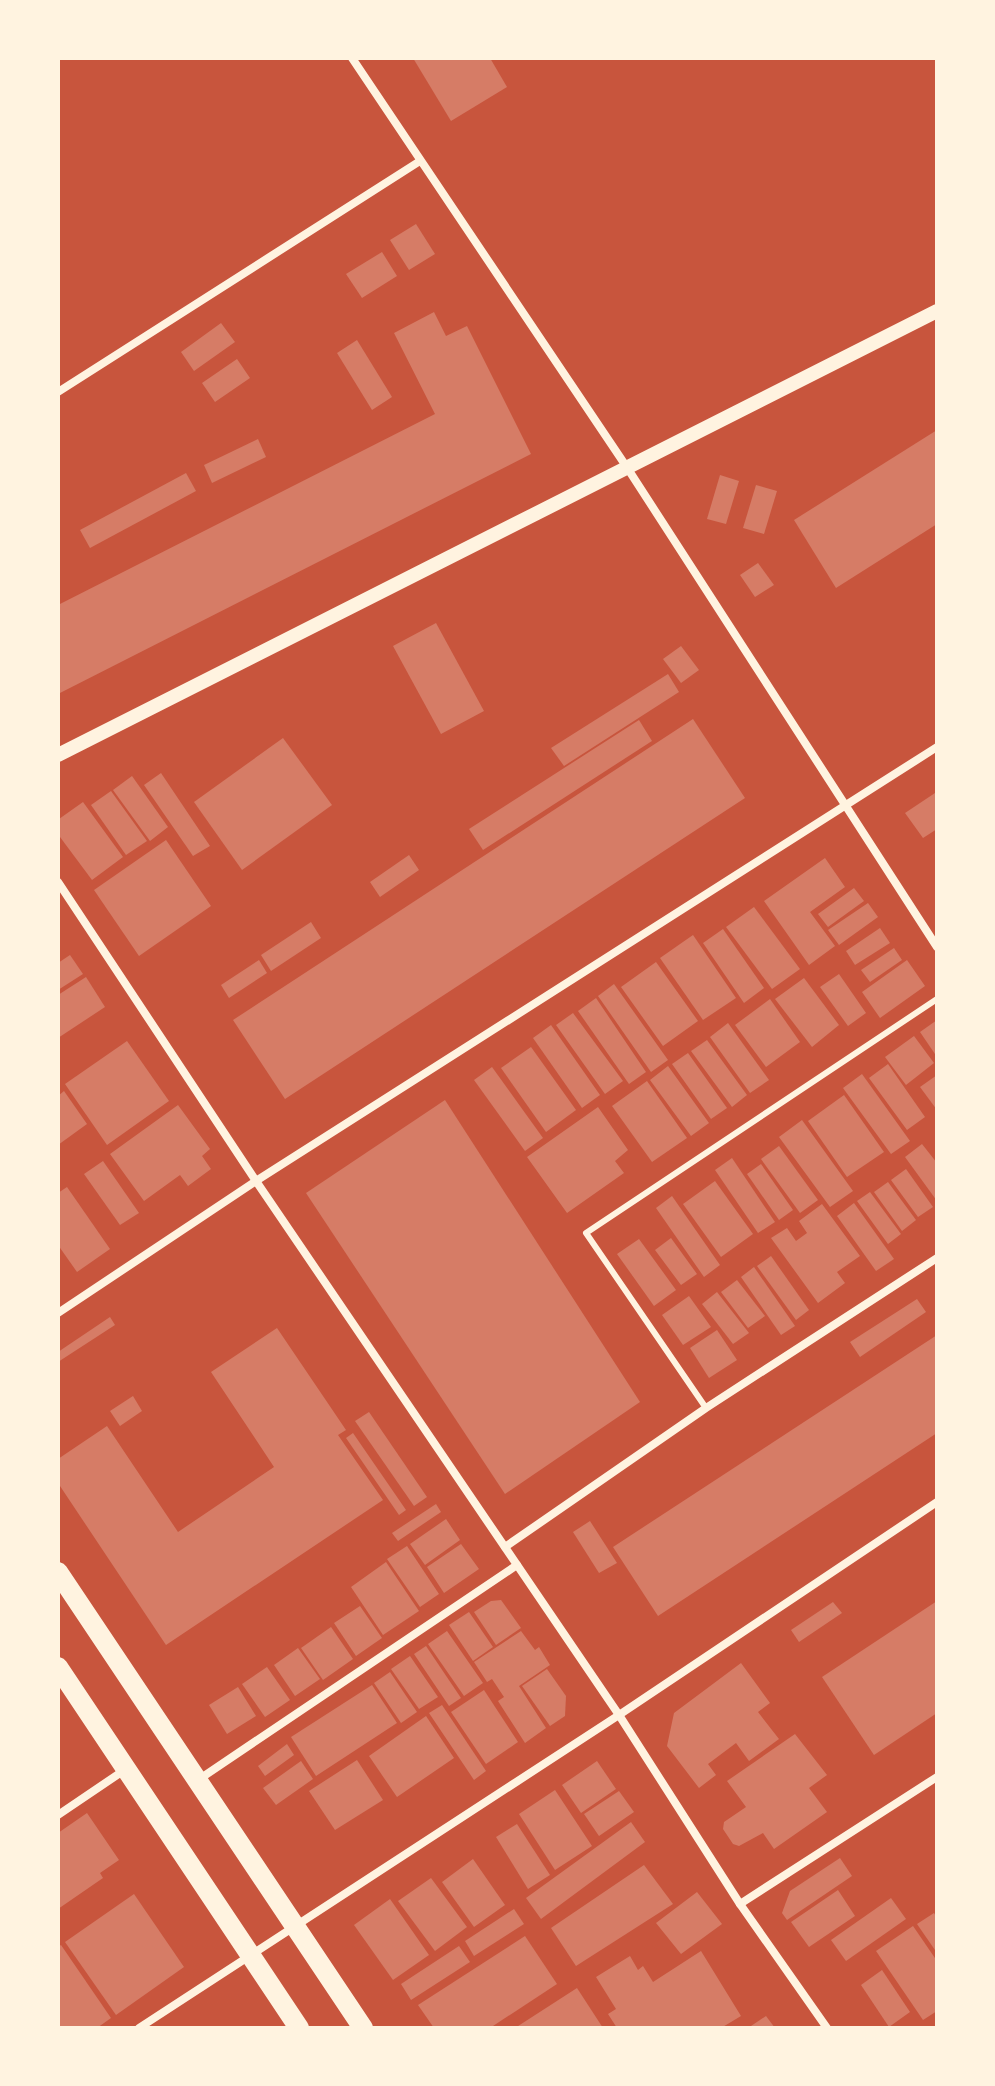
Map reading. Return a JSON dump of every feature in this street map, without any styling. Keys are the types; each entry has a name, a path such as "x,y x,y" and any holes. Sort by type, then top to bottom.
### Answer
{"main road":[{"path":"58,1572 363,2028"},
{"path":"58,1667 299,2028"}],"street":[{"path":"352,58 628,469 937,947"},
{"path":"58,392 420,161"},
{"path":"58,755 937,311"},
{"path":"58,1313 256,1181 937,747"},
{"path":"58,882 256,1181 619,1715 740,1904 827,2028"},
{"path":"505,1547 706,1408 937,1258"},
{"path":"139,2028 249,1954 296,1928 937,1502"},
{"path":"197,1781 517,1565"},
{"path":"58,1815 126,1769"},
{"path":"740,1904 937,1777"}],"lane":[{"path":"706,1408 586,1233 937,999"}],"building":[{"path":"413,58 490,58 507,87 451,121"},
{"path":"416,224 435,254 409,270 390,240"},
{"path":"382,252 397,276 362,298 346,274"},
{"path":"434,312 446,336 467,326 531,454 58,694 58,605 435,414 394,333"},
{"path":"221,323 235,342 194,371 181,352"},
{"path":"357,340 392,397 372,410 337,353"},
{"path":"237,359 250,378 215,402 202,383"},
{"path":"937,430 937,524 836,588 794,520"},
{"path":"258,439 266,457 212,483 204,465"},
{"path":"186,473 196,491 90,548 80,530"},
{"path":"720,475 739,481 726,524 707,519"},
{"path":"756,485 777,491 764,534 743,528"},
{"path":"758,563 774,585 755,597 740,575"},
{"path":"436,623 484,711 441,734 393,646"},
{"path":"681,646 699,670 681,683 663,659"},
{"path":"668,674 679,692 564,766 551,748"},
{"path":"693,719 745,798 285,1099 233,1020"},
{"path":"639,720 652,741 483,850 469,829"},
{"path":"283,738 332,805 242,870 194,802"},
{"path":"161,773 210,846 193,856 144,785"},
{"path":"132,776 168,827 150,841 113,790"},
{"path":"111,791 147,841 126,855 91,805"},
{"path":"935,793 937,829 923,838 905,813"},
{"path":"83,802 123,857 92,880 60,837 59,819"},
{"path":"166,840 211,906 139,956 94,890"},
{"path":"409,855 419,870 380,897 370,882"},
{"path":"825,858 845,887 810,912 835,946 809,965 764,901"},
{"path":"854,888 864,901 828,927 818,914"},
{"path":"868,903 878,917 839,945 828,930"},
{"path":"754,907 800,969 772,989 726,927"},
{"path":"311,922 321,938 271,971 261,955"},
{"path":"880,928 890,943 855,965 846,951"},
{"path":"723,929 764,988 744,1003 703,943"},
{"path":"693,935 736,998 703,1020 660,958"},
{"path":"894,948 902,960 870,982 861,970"},
{"path":"70,955 83,974 58,990 58,963"},
{"path":"259,960 267,973 229,998 221,985"},
{"path":"907,960 925,986 880,1018 862,992"},
{"path":"656,962 698,1021 663,1046 621,987"},
{"path":"839,974 866,1013 848,1026 820,987"},
{"path":"86,977 105,1007 58,1038 58,995"},
{"path":"804,978 839,1025 812,1047 775,999"},
{"path":"614,984 668,1060 651,1072 598,996"},
{"path":"596,998 646,1072 629,1084 578,1011"},
{"path":"770,999 800,1042 766,1067 735,1025"},
{"path":"573,1013 623,1081 605,1094 556,1025"},
{"path":"937,1020 937,1057 920,1032"},
{"path":"728,1023 769,1080 750,1093 710,1037"},
{"path":"551,1025 600,1095 582,1108 533,1038"},
{"path":"914,1036 934,1063 906,1085 885,1057"},
{"path":"707,1040 747,1095 732,1107 691,1051"},
{"path":"127,1041 169,1101 107,1145 65,1084"},
{"path":"531,1047 576,1110 546,1132 501,1068"},
{"path":"688,1053 727,1108 711,1119 672,1064"},
{"path":"888,1064 925,1117 907,1130 869,1078"},
{"path":"668,1066 709,1123 691,1136 650,1080"},
{"path":"492,1067 543,1138 525,1151 474,1080"},
{"path":"862,1074 910,1141 891,1154 843,1088"},
{"path":"937,1075 937,1110 920,1087"},
{"path":"647,1081 687,1138 652,1162 612,1106"},
{"path":"64,1091 87,1124 58,1145 58,1096"},
{"path":"844,1095 884,1152 847,1177 808,1121"},
{"path":"445,1100 640,1402 505,1494 306,1193"},
{"path":"178,1105 210,1149 202,1156 211,1169 188,1186 180,1175 144,1201 110,1154"},
{"path":"598,1107 628,1150 615,1161 624,1173 567,1213 527,1157"},
{"path":"802,1120 853,1191 830,1207 779,1137"},
{"path":"922,1144 937,1163 937,1201 905,1157"},
{"path":"779,1146 818,1200 800,1213 761,1159"},
{"path":"732,1158 775,1222 758,1233 715,1170"},
{"path":"103,1161 139,1213 120,1225 84,1174"},
{"path":"761,1164 793,1210 779,1220 747,1174"},
{"path":"906,1169 933,1207 918,1217 891,1180"},
{"path":"715,1181 753,1234 721,1257 683,1204"},
{"path":"888,1182 916,1220 902,1231 874,1192"},
{"path":"67,1187 110,1249 77,1272 58,1245 58,1193"},
{"path":"870,1192 901,1234 888,1244 857,1201"},
{"path":"672,1196 720,1265 704,1277 656,1208"},
{"path":"854,1203 894,1259 876,1271 837,1216"},
{"path":"822,1204 860,1256 837,1272 845,1283 818,1303 771,1238 787,1228 796,1241 807,1233 799,1221"},
{"path":"671,1238 697,1274 681,1285 655,1250"},
{"path":"639,1239 676,1290 654,1306 617,1254"},
{"path":"771,1256 809,1310 796,1320 757,1266"},
{"path":"754,1267 795,1326 781,1335 741,1277"},
{"path":"737,1280 765,1316 748,1328 721,1292"},
{"path":"717,1292 749,1333 733,1344 702,1304"},
{"path":"689,1296 711,1327 683,1345 662,1315"},
{"path":"917,1299 926,1312 860,1357 850,1342"},
{"path":"110,1317 115,1325 58,1362 58,1352"},
{"path":"277,1328 346,1430 338,1435 383,1500 166,1645 58,1483 58,1459 107,1426 178,1532 274,1467 211,1372"},
{"path":"717,1330 737,1360 709,1378 690,1348"},
{"path":"937,1335 937,1433 658,1616 613,1547"},
{"path":"133,1396 142,1411 120,1426 110,1411"},
{"path":"369,1412 427,1497 414,1506 355,1421"},
{"path":"353,1433 406,1510 399,1515 346,1438"},
{"path":"436,1504 441,1512 398,1541 392,1533"},
{"path":"446,1519 460,1540 425,1565 410,1544"},
{"path":"590,1521 617,1563 599,1573 573,1532"},
{"path":"461,1544 479,1569 444,1593 427,1567"},
{"path":"407,1546 439,1594 420,1607 387,1559"},
{"path":"386,1562 419,1611 383,1635 351,1587"},
{"path":"501,1600 521,1628 496,1645 474,1612 491,1601"},
{"path":"937,1601 937,1713 874,1755 822,1677"},
{"path":"833,1602 842,1613 799,1642 791,1630"},
{"path":"360,1606 382,1638 356,1656 334,1623"},
{"path":"469,1612 493,1647 473,1661 449,1625"},
{"path":"331,1627 353,1659 323,1680 301,1648"},
{"path":"447,1631 483,1683 464,1696 428,1644"},
{"path":"521,1631 535,1650 539,1647 550,1665 519,1686 546,1728 525,1743 498,1701 504,1697 492,1679 487,1682 474,1662"},
{"path":"426,1646 461,1698 449,1706 414,1654"},
{"path":"298,1648 320,1679 295,1696 274,1665"},
{"path":"410,1656 438,1697 419,1709 391,1669"},
{"path":"741,1663 770,1703 758,1712 779,1739 749,1761 736,1743 708,1764 716,1775 699,1788 667,1746 674,1713"},
{"path":"267,1667 290,1700 265,1717 242,1684"},
{"path":"547,1669 566,1696 565,1716 550,1726 522,1686"},
{"path":"390,1672 417,1712 401,1723 374,1683"},
{"path":"372,1685 397,1723 316,1776 291,1737"},
{"path":"238,1687 256,1716 227,1734 209,1705"},
{"path":"484,1690 518,1742 486,1764 451,1712"},
{"path":"442,1705 486,1771 474,1780 429,1713"},
{"path":"426,1716 454,1758 397,1797 369,1756"},
{"path":"795,1734 827,1775 809,1788 827,1812 774,1849 763,1833 739,1846 733,1844 723,1829 724,1822 746,1807 727,1781"},
{"path":"287,1744 294,1755 265,1776 258,1766"},
{"path":"357,1760 383,1800 335,1830 309,1791"},
{"path":"301,1761 313,1779 276,1805 263,1788"},
{"path":"597,1761 616,1789 581,1813 562,1785"},
{"path":"555,1790 592,1846 555,1870 519,1814"},
{"path":"619,1791 634,1812 599,1836 584,1814"},
{"path":"87,1813 119,1860 100,1873 103,1878 58,1909 58,1833"},
{"path":"631,1822 645,1842 541,1919 526,1898"},
{"path":"517,1824 550,1875 528,1889 496,1837"},
{"path":"840,1858 852,1876 787,1920 782,1913 790,1891"},
{"path":"473,1859 505,1905 474,1927 442,1882"},
{"path":"644,1865 673,1904 576,1966 551,1928"},
{"path":"431,1878 467,1927 435,1951 398,1901"},
{"path":"838,1890 855,1916 809,1947 791,1922"},
{"path":"697,1892 722,1924 681,1954 656,1923"},
{"path":"134,1894 184,1967 116,2015 65,1942"},
{"path":"891,1898 906,1919 846,1961 831,1940"},
{"path":"390,1899 429,1955 393,1980 354,1925"},
{"path":"514,1909 524,1924 474,1956 465,1941"},
{"path":"934,1913 937,1918 937,1953 917,1924"},
{"path":"913,1926 937,1961 937,2011 923,2020 876,1951"},
{"path":"525,1936 557,1984 490,2028 434,2028 418,2005"},
{"path":"61,1945 111,2018 97,2028 58,2028 58,1947"},
{"path":"459,1946 470,1962 411,2000 401,1984"},
{"path":"701,1951 741,2016 721,2028 617,2028 608,2014 616,2009 596,1977 630,1956 638,1970 643,1966 653,1982"},
{"path":"882,1970 910,2012 889,2027 861,1985"},
{"path":"577,1988 603,2028 515,2028"},
{"path":"766,2016 775,2028 748,2028"}]}
